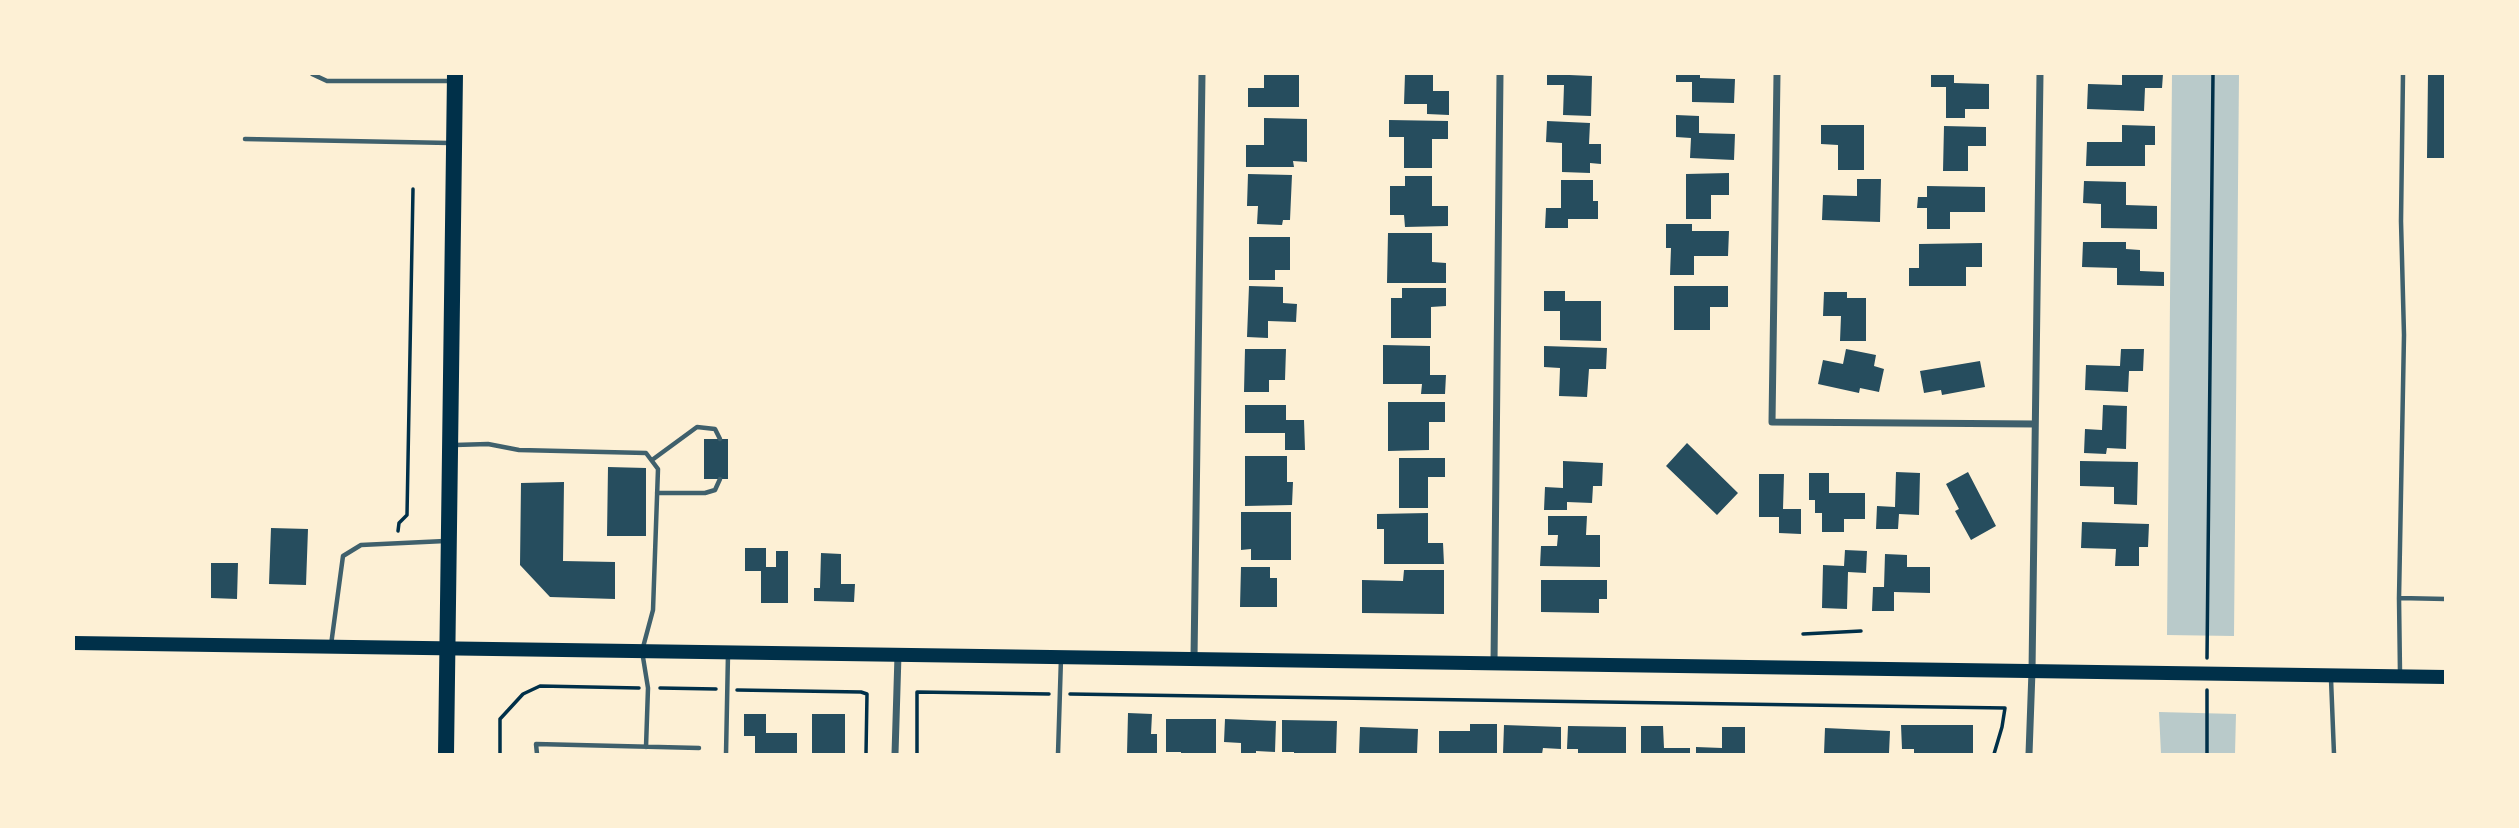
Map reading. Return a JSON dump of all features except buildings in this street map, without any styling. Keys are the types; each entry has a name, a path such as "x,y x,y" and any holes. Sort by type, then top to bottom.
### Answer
{"main road":[{"path":"446,754 455,77"},
{"path":"74,643 2445,677"}],"street":[{"path":"1194,659 1202,74"},
{"path":"1494,663 1500,74"},
{"path":"1777,74 1772,422 2035,424"},
{"path":"2029,754 2039,74"},
{"path":"895,754 898,655"}],"lane":[{"path":"312,74 327,81 455,77"},
{"path":"2400,676 2404,335 2401,221 2403,74"},
{"path":"245,139 455,143"},
{"path":"652,460 697,427 715,429 720,439"},
{"path":"451,445 488,444 520,450 646,453 658,469 653,610 642,651 648,688 646,747"},
{"path":"657,493 705,493 715,490 720,479"},
{"path":"331,647 343,556 361,545 449,541"},
{"path":"2399,598 2445,599"},
{"path":"726,754 728,652"},
{"path":"1058,754 1061,657"},
{"path":"2330,675 2334,754"},
{"path":"537,754 537,744 699,748"},
{"path":"614,746 614,754"}],"path":[{"path":"2207,641 2213,74"},
{"path":"396,544 399,523 407,515 412,190"},
{"path":"1803,634 1860,631"},
{"path":"500,754 500,719 523,694 540,686 867,694 866,754"},
{"path":"916,754 917,692 2005,708 1994,754"},
{"path":"2207,706 2207,754"}],"shaded area":[{"path":"2172,74 2239,74 2234,636 2167,635"},
{"path":"2159,712 2236,714 2235,754 2161,754"}]}
